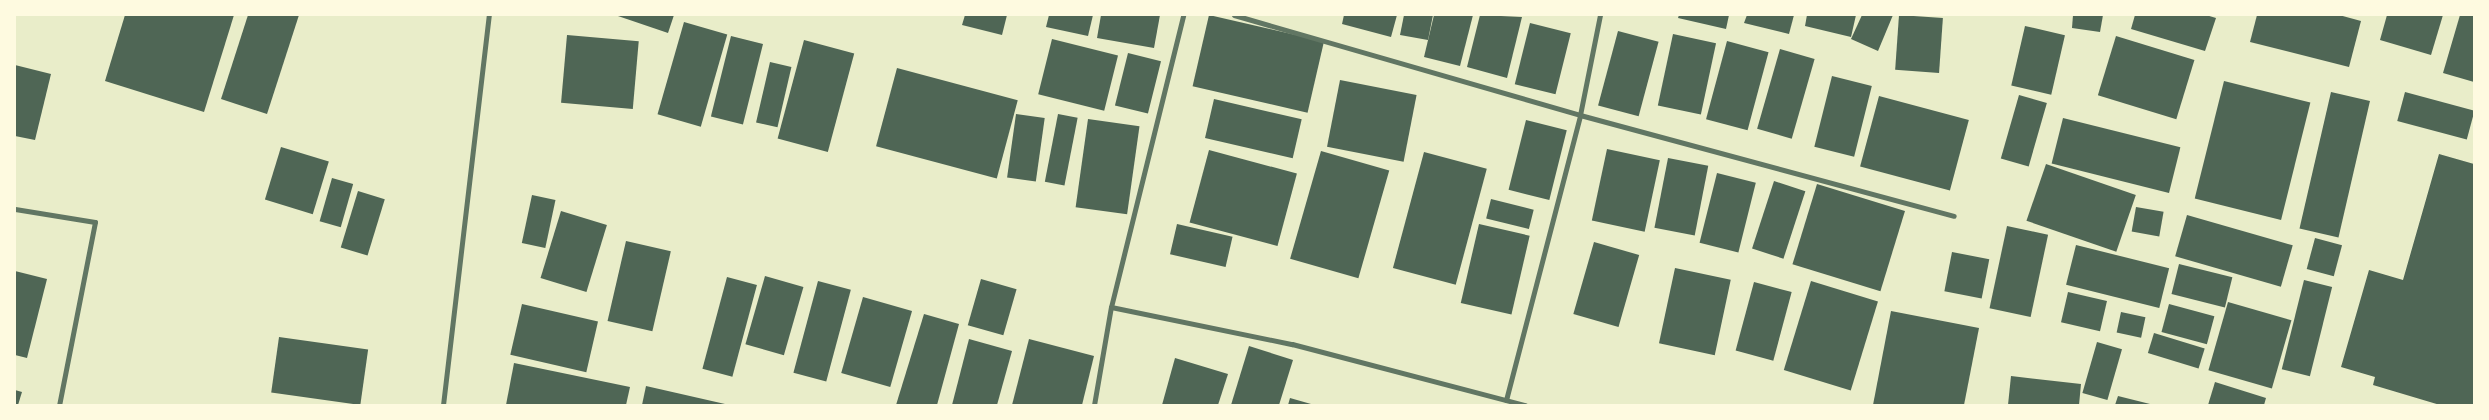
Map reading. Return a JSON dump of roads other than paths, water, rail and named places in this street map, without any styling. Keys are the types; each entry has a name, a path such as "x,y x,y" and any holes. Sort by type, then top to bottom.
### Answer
{"street":[{"path":"443,405 489,15"},
{"path":"1094,405 1111,307 1183,15"},
{"path":"1234,15 1580,115 1954,216"},
{"path":"1506,400 1580,115 1600,15"},
{"path":"15,209 96,222 59,405"},
{"path":"1111,307 1292,344 1525,405"}]}
